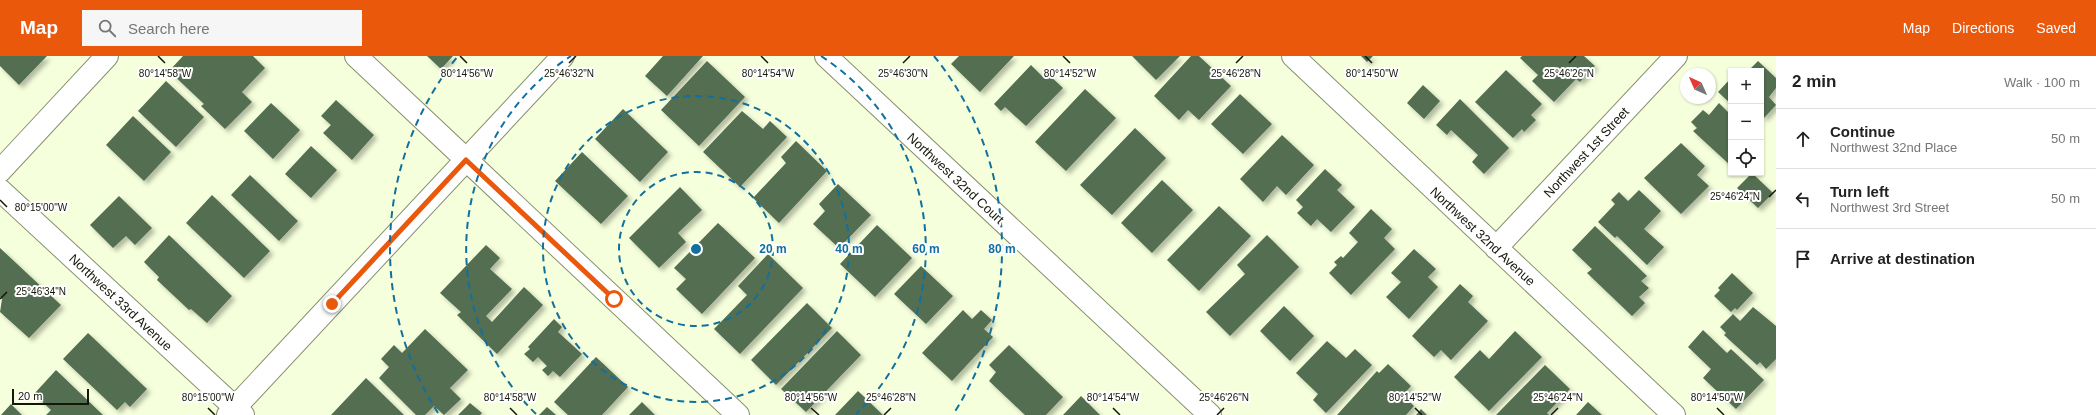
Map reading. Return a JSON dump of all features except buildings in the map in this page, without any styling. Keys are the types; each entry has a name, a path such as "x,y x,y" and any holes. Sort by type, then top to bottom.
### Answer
{"street":[{"path":"0,171 107,56"},
{"path":"356,56 738,415"},
{"path":"235,413 563,56"},
{"name":"Northwest 32nd Court","path":"826,56 1210,415"},
{"name":"Northwest 32nd Avenue","path":"1293,56 1674,415"},
{"name":"Northwest 1st Street","path":"1496,248 1676,56"},
{"name":"Northwest 33rd Avenue","path":"0,190 235,413"}],"route":[{"path":"332,304 466,160 614,299"}]}
